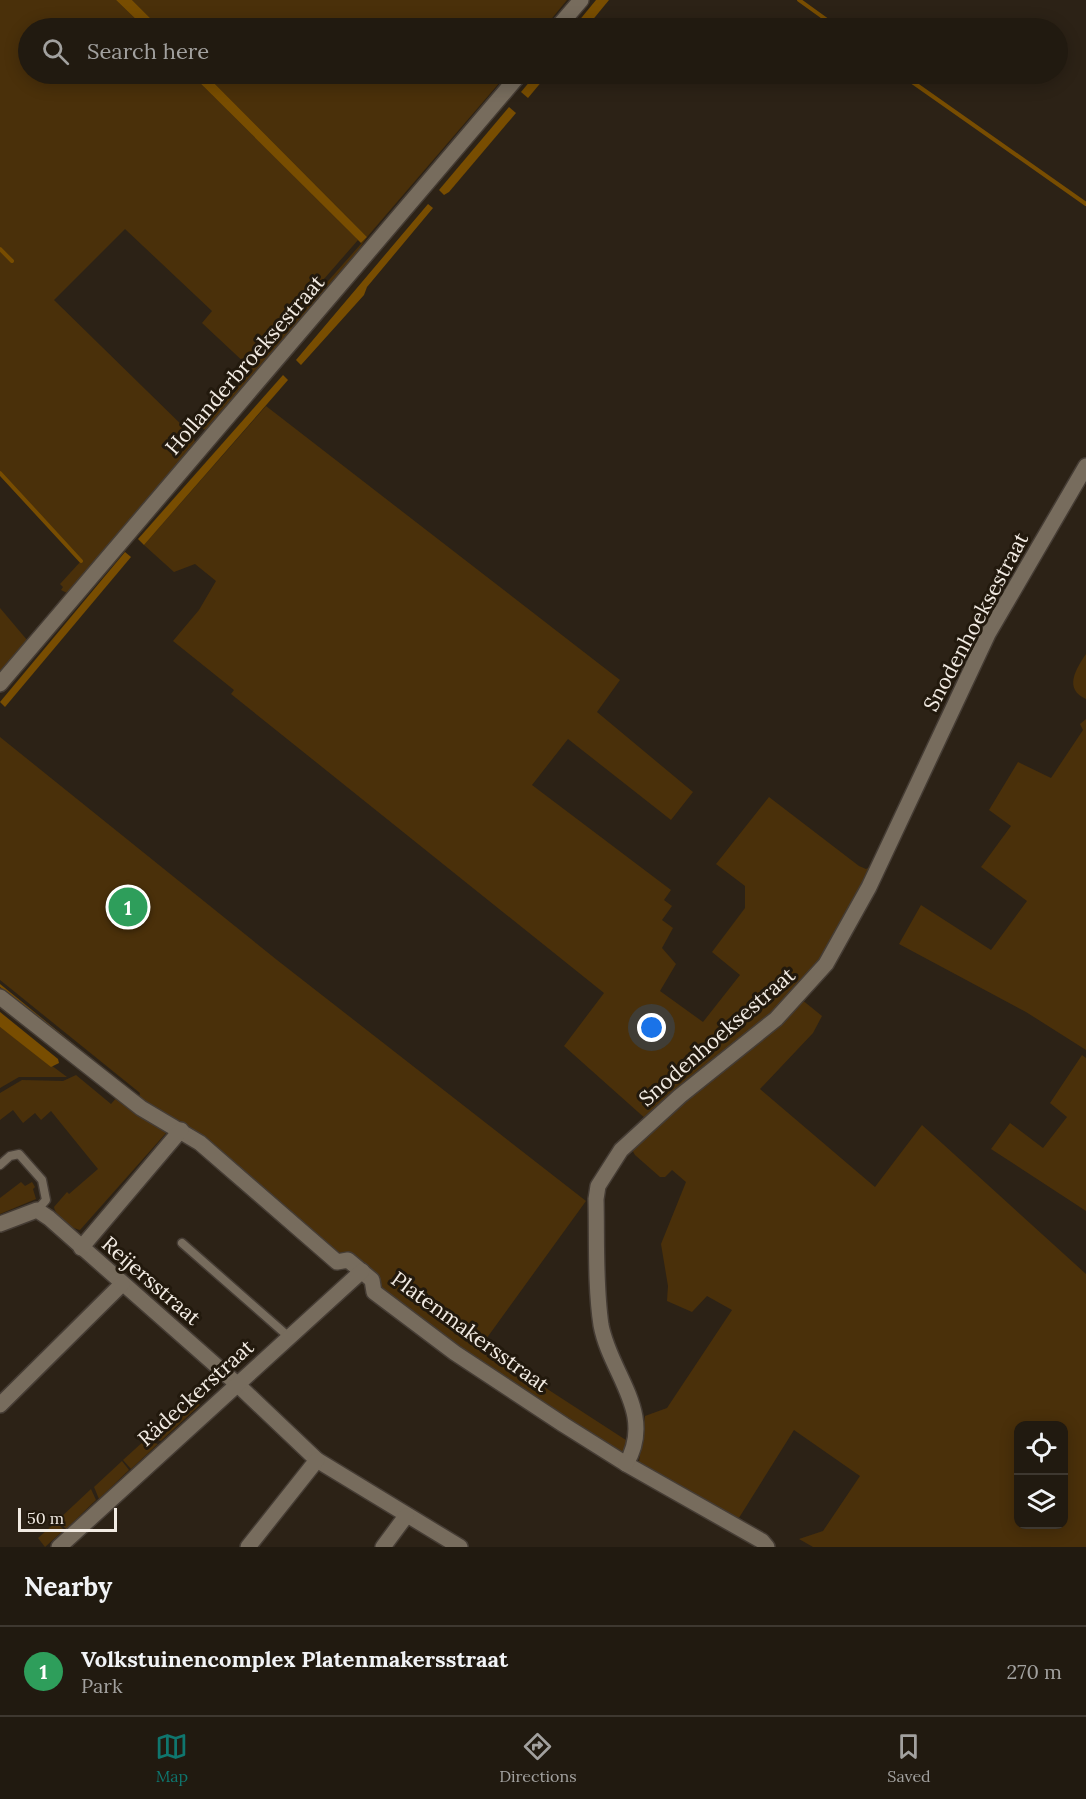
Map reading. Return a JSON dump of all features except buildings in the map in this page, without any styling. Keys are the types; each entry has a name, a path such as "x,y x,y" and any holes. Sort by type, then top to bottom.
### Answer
{"street":[{"path":"566,18 581,0"},
{"name":"Hollanderbroeksestraat","path":"0,684 511,84"},
{"name":"Snodenhoeksestraat","path":"626,1464 633,1452 638,1428 626,1391 608,1352 601,1323 596,1199 598,1186 621,1150 680,1096 776,1019 826,964 869,887 988,634 1086,466"},
{"name":"Platenmakersstraat","path":"0,997 141,1108 181,1130 207,1148 337,1262 348,1260 372,1280 374,1292 455,1353 626,1464 762,1541 767,1547"},
{"path":"81,1248 181,1130"},
{"path":"0,1224 37,1210"},
{"name":"Reijersstraat","path":"37,1210 237,1384 317,1460 460,1547"},
{"name":"Rädeckerstraat","path":"59,1547 362,1271"},
{"path":"0,1405 122,1284"},
{"path":"248,1547 317,1460"},
{"path":"383,1547 406,1516"}],"lane":[{"path":"0,1165 10,1156 19,1154 42,1180 46,1200 37,1210"},
{"path":"182,1243 289,1337"}],"shaded area":[{"path":"0,0 116,0 135,18 18,18 18,84 201,84 358,240 248,366 202,323 212,311 125,229 54,300 192,435 196,444 67,593 61,590 63,587 60,584 81,561 0,473"},
{"path":"116,0 132,0 150,18 135,18"},
{"path":"132,0 567,0 552,18 150,18"},
{"path":"596,0 609,0 594,18 581,18"},
{"path":"201,84 215,84 367,237 361,243"},
{"path":"215,84 498,84 367,237"},
{"path":"528,84 540,84 528,98 521,92"},
{"path":"509,107 516,113 444,195 439,190"},
{"path":"428,204 433,208 367,287 364,295 301,365 296,360"},
{"path":"367,237 352,260 210,429 205,430 200,426"},
{"path":"283,375 288,380 144,545 138,539"},
{"path":"266,406 620,680 597,712 693,792 671,820 568,739 532,785 671,890 664,900 672,906 662,920 673,928 662,948 676,964 660,991 703,1022 740,975 712,952 745,908 745,886 716,864 769,797 859,866 866,869 870,867 862,890 839,934 805,982 789,993 771,1017 647,1120 564,1046 604,993 231,694 234,690 173,641 199,610 216,581 195,564 174,572 144,545"},
{"path":"125,552 131,557 5,707 0,702"},
{"path":"0,608 27,640 0,671"},
{"path":"1086,654 1086,699 1079,695 1073,684 1076,672"},
{"path":"1086,719 1086,1050 1026,1012 899,944 921,905 991,950 1027,901 981,867 1011,826 989,810 1018,762 1051,778 1083,730 1080,724"},
{"path":"0,737 277,960 586,1201 481,1346 632,1444 625,1452 621,1453 480,1362 379,1287 193,1130 138,1102 140,1093 0,980"},
{"path":"0,984 124,1085 0,987"},
{"path":"801,999 822,1016 813,1033 760,1089 875,1187 922,1125 1086,1274 1086,1547 813,1547 799,1539 823,1531 860,1476 794,1430 737,1521 639,1462 645,1416 667,1408 732,1310 707,1296 692,1312 667,1301 668,1286 661,1244 686,1182 672,1170 665,1177 660,1177 635,1155 631,1148"},
{"path":"0,1012 58,1059 59,1063 51,1067 0,1027"},
{"path":"0,1027 67,1077 19,1077 0,1088"},
{"path":"1082,1055 1086,1058 1086,1211 991,1149 1010,1123 1043,1148 1067,1117 1050,1103"},
{"path":"76,1075 111,1104 118,1096 166,1133 80,1230 64,1222 54,1207 67,1192 69,1194 98,1169 51,1111 41,1120 35,1113 23,1123 13,1110 0,1120 0,1093 22,1080 63,1081"},
{"path":"21,1182 25,1186 32,1182 36,1199 0,1214 0,1198"},
{"path":"192,1396 200,1405 161,1441 147,1437"},
{"path":"145,1440 158,1444 131,1469 123,1460"},
{"path":"122,1461 129,1470 99,1499 94,1487"},
{"path":"91,1489 96,1500 66,1529 58,1520"},
{"path":"56,1522 64,1530 45,1547 38,1538"}],"waterway":[{"path":"799,0 824,18"},
{"path":"915,84 1086,204"},
{"path":"0,249 12,261"},
{"path":"0,473 81,561"}],"place":[{"name":"Volkstuinencomplex Platenmakersstraat","path":"128,907"}]}
